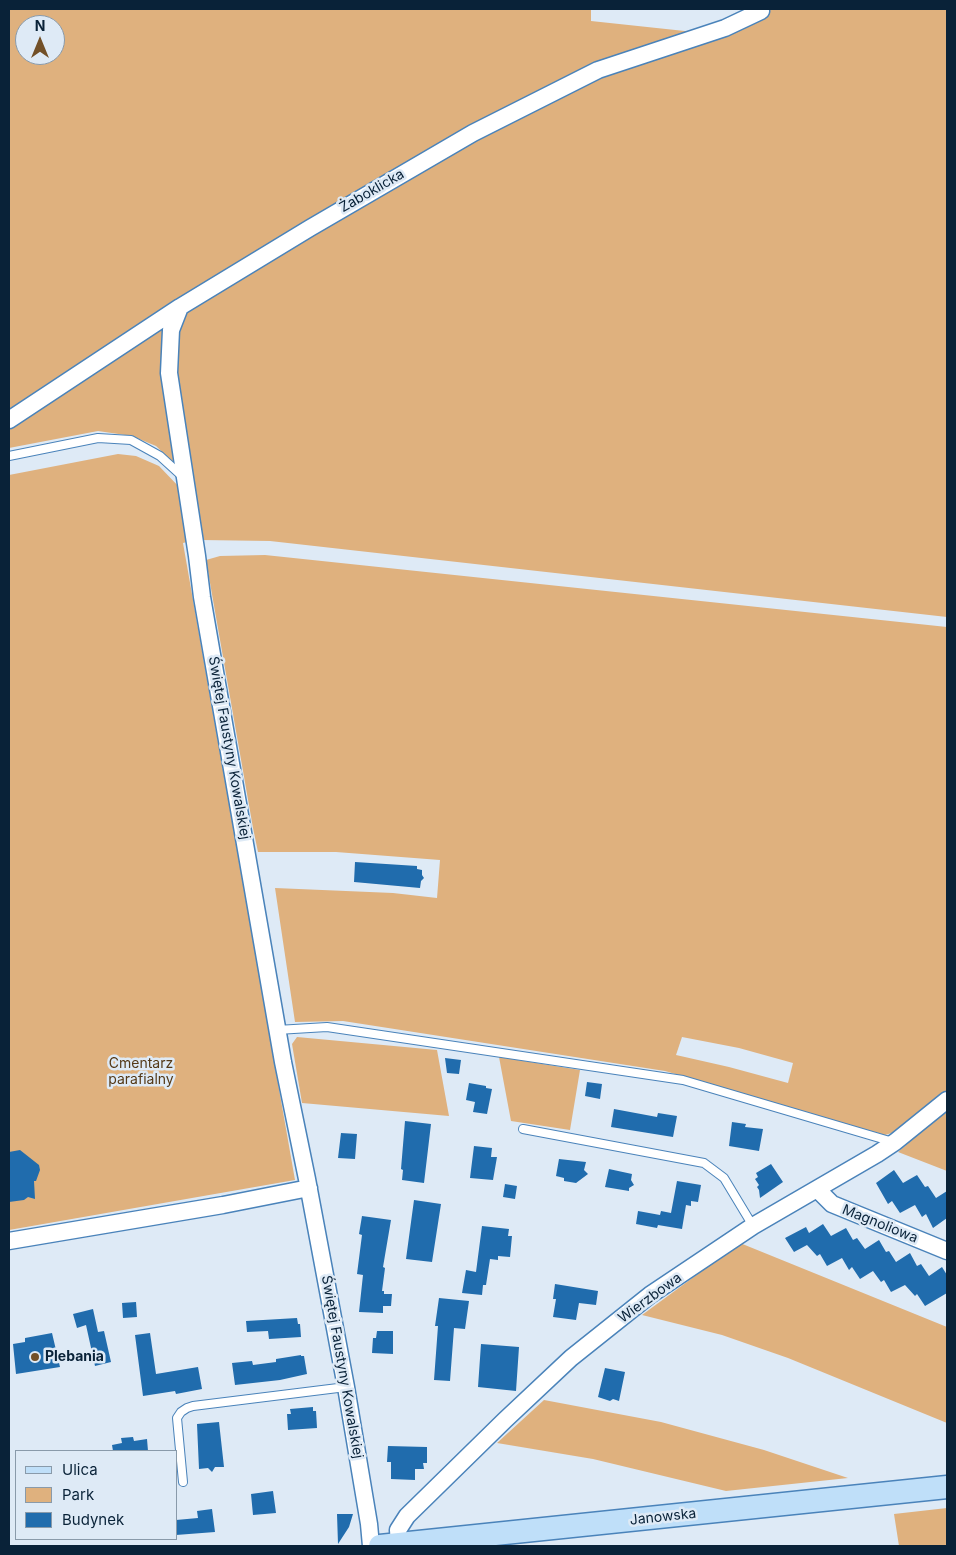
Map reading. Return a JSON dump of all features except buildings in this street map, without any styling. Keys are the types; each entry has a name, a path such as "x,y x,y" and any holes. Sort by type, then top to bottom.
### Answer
{"main road":[{"name":"Janowska","path":"389,1545 947,1488"}],"street":[{"name":"Żaboklicka","path":"9,420 180,307 310,228 474,133 598,70 725,28 761,10"},
{"name":"Świętej Faustyny Kowalskiej","path":"180,307 171,330 169,373 202,597 278,1030 346,1387 371,1546"},
{"name":"Wierzbowa","path":"389,1545 407,1516 504,1420 571,1358 650,1295 753,1226 895,1142 947,1100"},
{"path":"9,1241 222,1205 309,1188"},
{"name":"Magnoliowa","path":"817,1189 832,1204 947,1251"}],"lane":[{"path":"9,456 98,438 131,440 160,456 185,479"},
{"path":"278,1030 327,1027 675,1078 895,1142"},
{"path":"523,1130 704,1164 724,1178 753,1226"},
{"path":"183,1482 178,1418 186,1408 346,1387"}],"green space":[{"path":"9,9 591,9 591,21 694,32 594,68 121,339 47,384 9,411"},
{"path":"772,9 947,9 947,617 270,541 201,540 197,501 188,473 172,345 188,309 347,210 593,77 758,18"},
{"path":"173,315 182,471 156,446 132,436 98,431 9,448 9,424"},
{"name":"Cmentarz parafialny","path":"118,454 136,456 159,466 182,490 191,541 183,543 295,1180 9,1230 9,475"},
{"path":"265,555 947,627 947,1092 898,1131 885,1135 665,1071 343,1021 295,1022 275,888 393,893 437,898 440,860 336,852 258,852 206,560 220,556","holes":["682,1037 739,1048 793,1063 788,1083 676,1055"]},
{"path":"297,1037 437,1050 449,1116 302,1103 292,1044"},
{"path":"499,1057 580,1070 570,1130 511,1121"},
{"path":"947,1109 947,1171 898,1152"},
{"path":"740,1243 947,1327 947,1423 788,1358 722,1335 642,1315"},
{"path":"544,1400 661,1422 764,1450 848,1478 726,1491 593,1459 497,1443"},
{"path":"947,1508 947,1546 899,1546 894,1514"}],"place":[{"name":"Plebania","path":"35,1357"}]}
